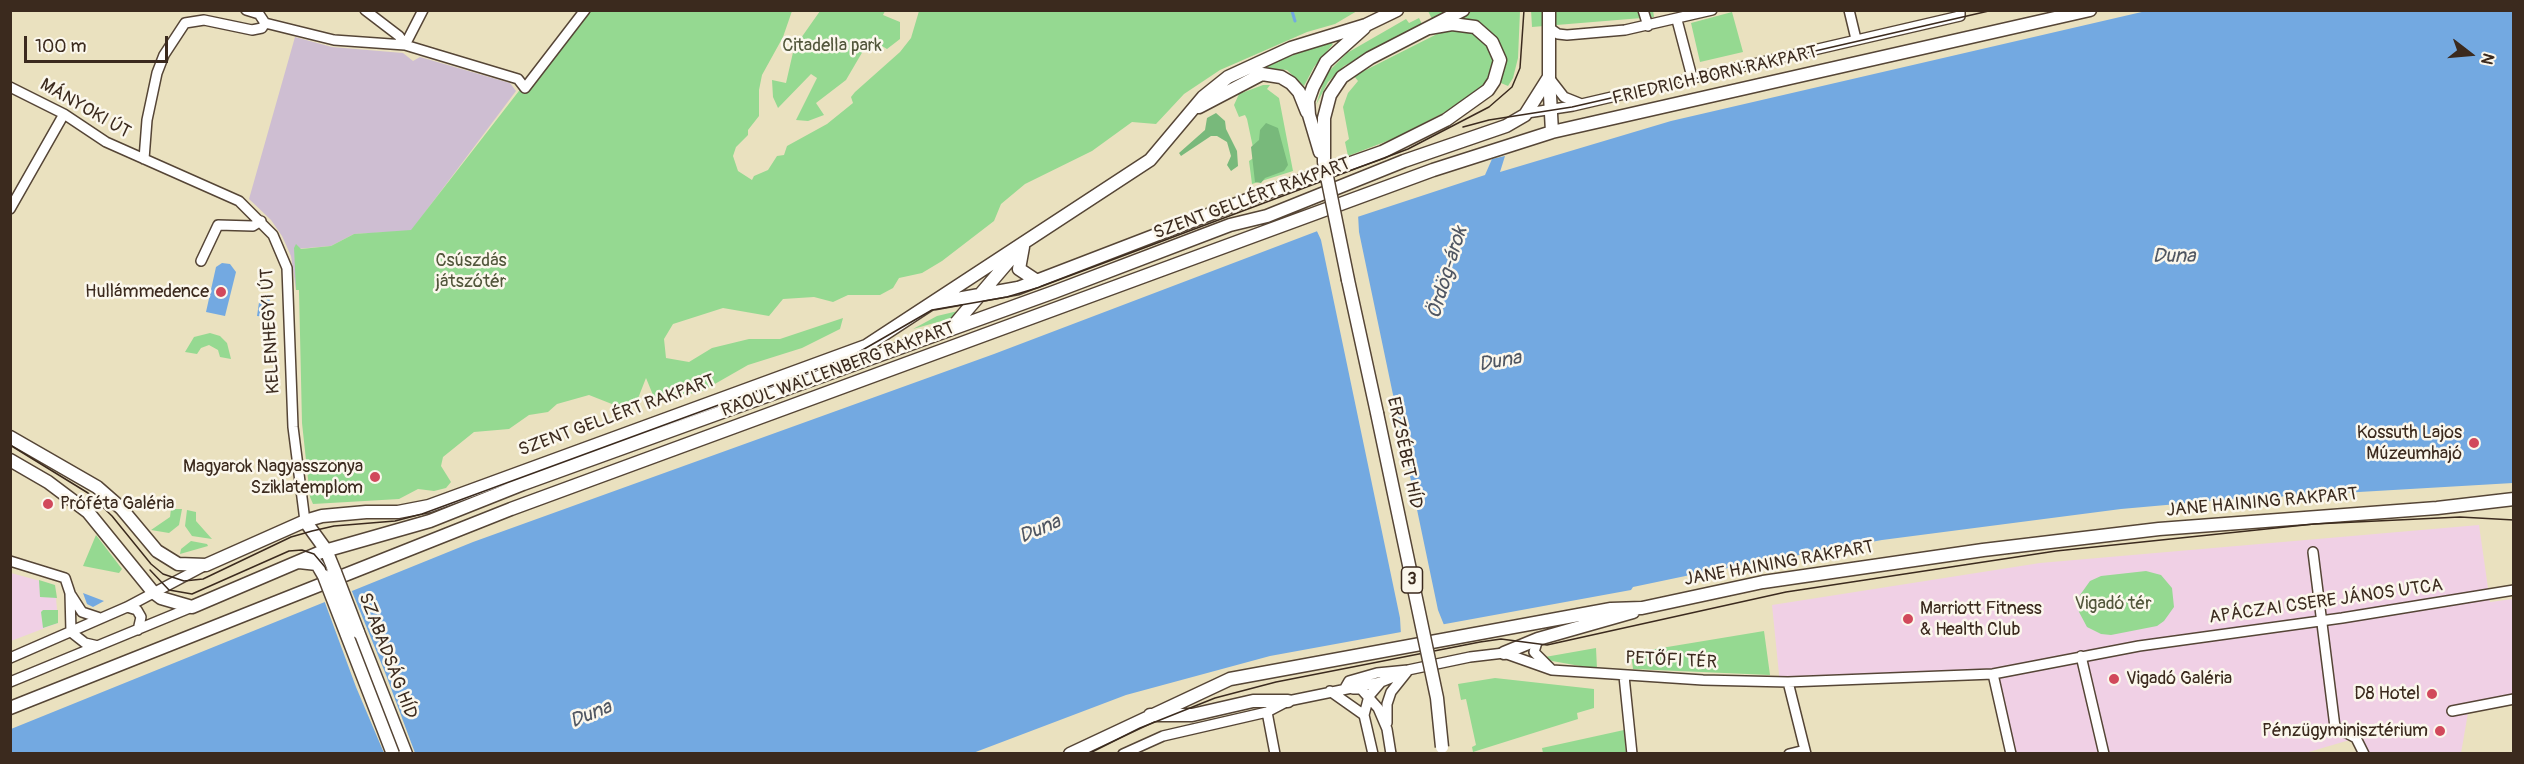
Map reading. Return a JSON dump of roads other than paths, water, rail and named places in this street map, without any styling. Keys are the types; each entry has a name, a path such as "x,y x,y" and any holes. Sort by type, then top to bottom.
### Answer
{"main road":[{"path":"1366,25 1379,10"},
{"name":"3","path":"1324,162 1309,115 1310,95 1321,70 1332,55 1366,25 1397,10"},
{"name":"3","path":"1324,162 1324,118 1336,84 1354,67 1463,10"},
{"name":"FRIEDRICH BORN RAKPART","path":"1355,198 1552,132 2090,10"},
{"path":"1548,20 1548,77 1552,132"},
{"name":"SZENT GELLÉRT RAKPART","path":"930,304 1008,291 1409,140 1479,99 1494,81 1500,60 1497,50 1483,32 1475,27 1452,24 1429,28"},
{"name":"SZENT GELLÉRT RAKPART","path":"206,565 305,521 332,515 398,512 429,506 866,346 1150,160 1214,87 1248,66 1291,48 1366,25"},
{"path":"1191,112 1262,74 1281,77 1291,83 1299,92 1309,115"},
{"path":"1527,113 1548,77"},
{"name":"SZENT GELLÉRT RAKPART","path":"192,608 326,550 430,521 523,484 1230,225 1267,216 1394,165 1506,126 1527,113"},
{"name":"ERZSÉBET HÍD","path":"1324,162 1437,698 1442,753"},
{"name":"RAOUL WALLENBERG RAKPART","path":"10,708 331,576 1355,198"},
{"path":"1024,243 1020,254 1019,269 1037,281"},
{"name":"SZENT GELLÉRT RAKPART","path":"947,329 966,314 1024,243"},
{"path":"10,437 102,490 167,560 178,564 206,565"},
{"path":"10,460 58,489 96,520 153,592 161,598 192,608"},
{"name":"JANE HAINING RAKPART","path":"1070,753 1230,679 1611,609 1642,608 1763,582 2043,542 2218,523 2437,508 2514,499"},
{"path":"305,521 326,550 331,576"},
{"path":"295,563 317,564 331,576"},
{"name":"SZABADSÁG HÍD","path":"331,576 393,753"},
{"name":"SZABADSÁG HÍD","path":"331,576 406,753"},
{"path":"1504,653 1538,639 1622,616 1642,608"},
{"path":"1149,715 1192,715 1253,701 1288,701"}],"street":[{"path":"246,10 259,14 265,22 334,40 405,45 518,79 525,88 585,10"},
{"path":"365,10 399,36 405,45"},
{"path":"405,45 423,10"},
{"path":"1643,10 1648,26"},
{"path":"1548,20 1558,34 1567,35 1648,26 1712,10"},
{"path":"1849,10 1856,39"},
{"path":"1527,113 1551,110 1960,13"},
{"path":"144,159 147,120 157,73 164,55 185,23 204,20 252,30 262,28 265,22"},
{"path":"1677,20 1692,77"},
{"path":"1548,77 1559,93 1579,103"},
{"name":"MÁNYOKI ÚT","path":"10,87 64,114 106,142 144,159"},
{"path":"10,209 64,114"},
{"name":"KELENHEGYI ÚT","path":"144,159 222,192 244,205 273,235 287,268 293,428 305,521"},
{"path":"201,261 218,225 253,226 261,221"},
{"path":"2313,552 2335,727 2356,738 2364,753"},
{"path":"10,561 65,578 70,593 82,612 92,618 103,618"},
{"path":"10,658 127,607 206,565"},
{"name":"APÁCZAI CSERE JÁNOS UTCA","path":"2081,657 2514,590"},
{"path":"70,593 71,632"},
{"path":"127,607 137,610 141,616 138,630"},
{"path":"10,682 192,608"},
{"path":"85,643 85,631 90,624"},
{"path":"71,632 85,643 98,646"},
{"path":"1538,639 1534,652 1552,670"},
{"path":"1345,688 1349,681 1377,673 1408,670 1470,657 1504,653"},
{"name":"PETŐFI TÉR","path":"1504,653 1552,670 1624,676 1788,682"},
{"path":"1789,753 1805,752 1788,682 1993,674 2081,657 2104,753"},
{"path":"1124,753 1162,736 1267,712 1288,701 1381,682 1408,670"},
{"path":"1391,753 1387,729 1387,704 1391,692 1408,670"},
{"path":"1993,674 2011,753"},
{"path":"1624,676 1632,753"},
{"path":"1373,753 1364,715 1369,696 1381,682"},
{"path":"1345,688 1361,689 1369,696 1387,729"},
{"path":"1330,691 1364,715"},
{"path":"2452,711 2514,699"},
{"path":"1267,712 1275,753"}],"water":[{"name":"Duna","path":"2146,11 2513,11 2513,483 2222,500 2121,509 1882,540 1695,574 1633,587 1631,590 1270,656 1126,695 973,753 11,754 11,729 473,542 994,354 1336,224 1485,175 1492,159 1505,156 1500,172 1671,121"},
{"name":"Hullámmedence","path":"222,263 230,264 236,272 225,316 206,312 216,267"},
{"path":"260,296 270,298 267,317 257,316"},
{"path":"83,593 104,601 93,607 87,604"}],"waterway":[{"path":"1292,11 1295,21"}],"tram line":[{"path":"10,445 88,493 112,516 151,564 163,574 184,581 203,579 291,537 334,526 395,521 422,514 852,356 932,310 1007,297 1037,288 1408,149 1489,107 1512,87 1520,68 1524,10"},
{"path":"1463,127 1489,120 1572,107 1993,10"},
{"path":"1088,754 1140,728 1215,698 1276,682 1480,642 1501,639 1547,645 1786,592 2056,551 2314,524 2460,517 2514,520"},
{"path":"150,570 169,590 192,594 289,551 302,550 314,554 325,567 397,754"}],"place":[{"name":"Hullámmedence","path":"221,292"},
{"name":"Kossuth Lajos Múzeumhajó","path":"2474,443"},
{"name":"Magyarok Nagyasszonya Sziklatemplom","path":"375,477"},
{"name":"Próféta Galéria","path":"48,504"},
{"name":"Marriott Fitness & Health Club","path":"1908,619"},
{"name":"Vigadó Galéria","path":"2114,679"},
{"name":"D8 Hotel","path":"2432,694"},
{"name":"Pénzügyminisztérium","path":"2440,731"}],"park label":[{"name":"Citadella park","path":"832,46"},
{"name":"Csúszdás játszótér","path":"471,271"},
{"name":"Vigadó tér","path":"2113,604"}],"water label":[{"name":"Ördög-árok","path":"1448,273"}]}
